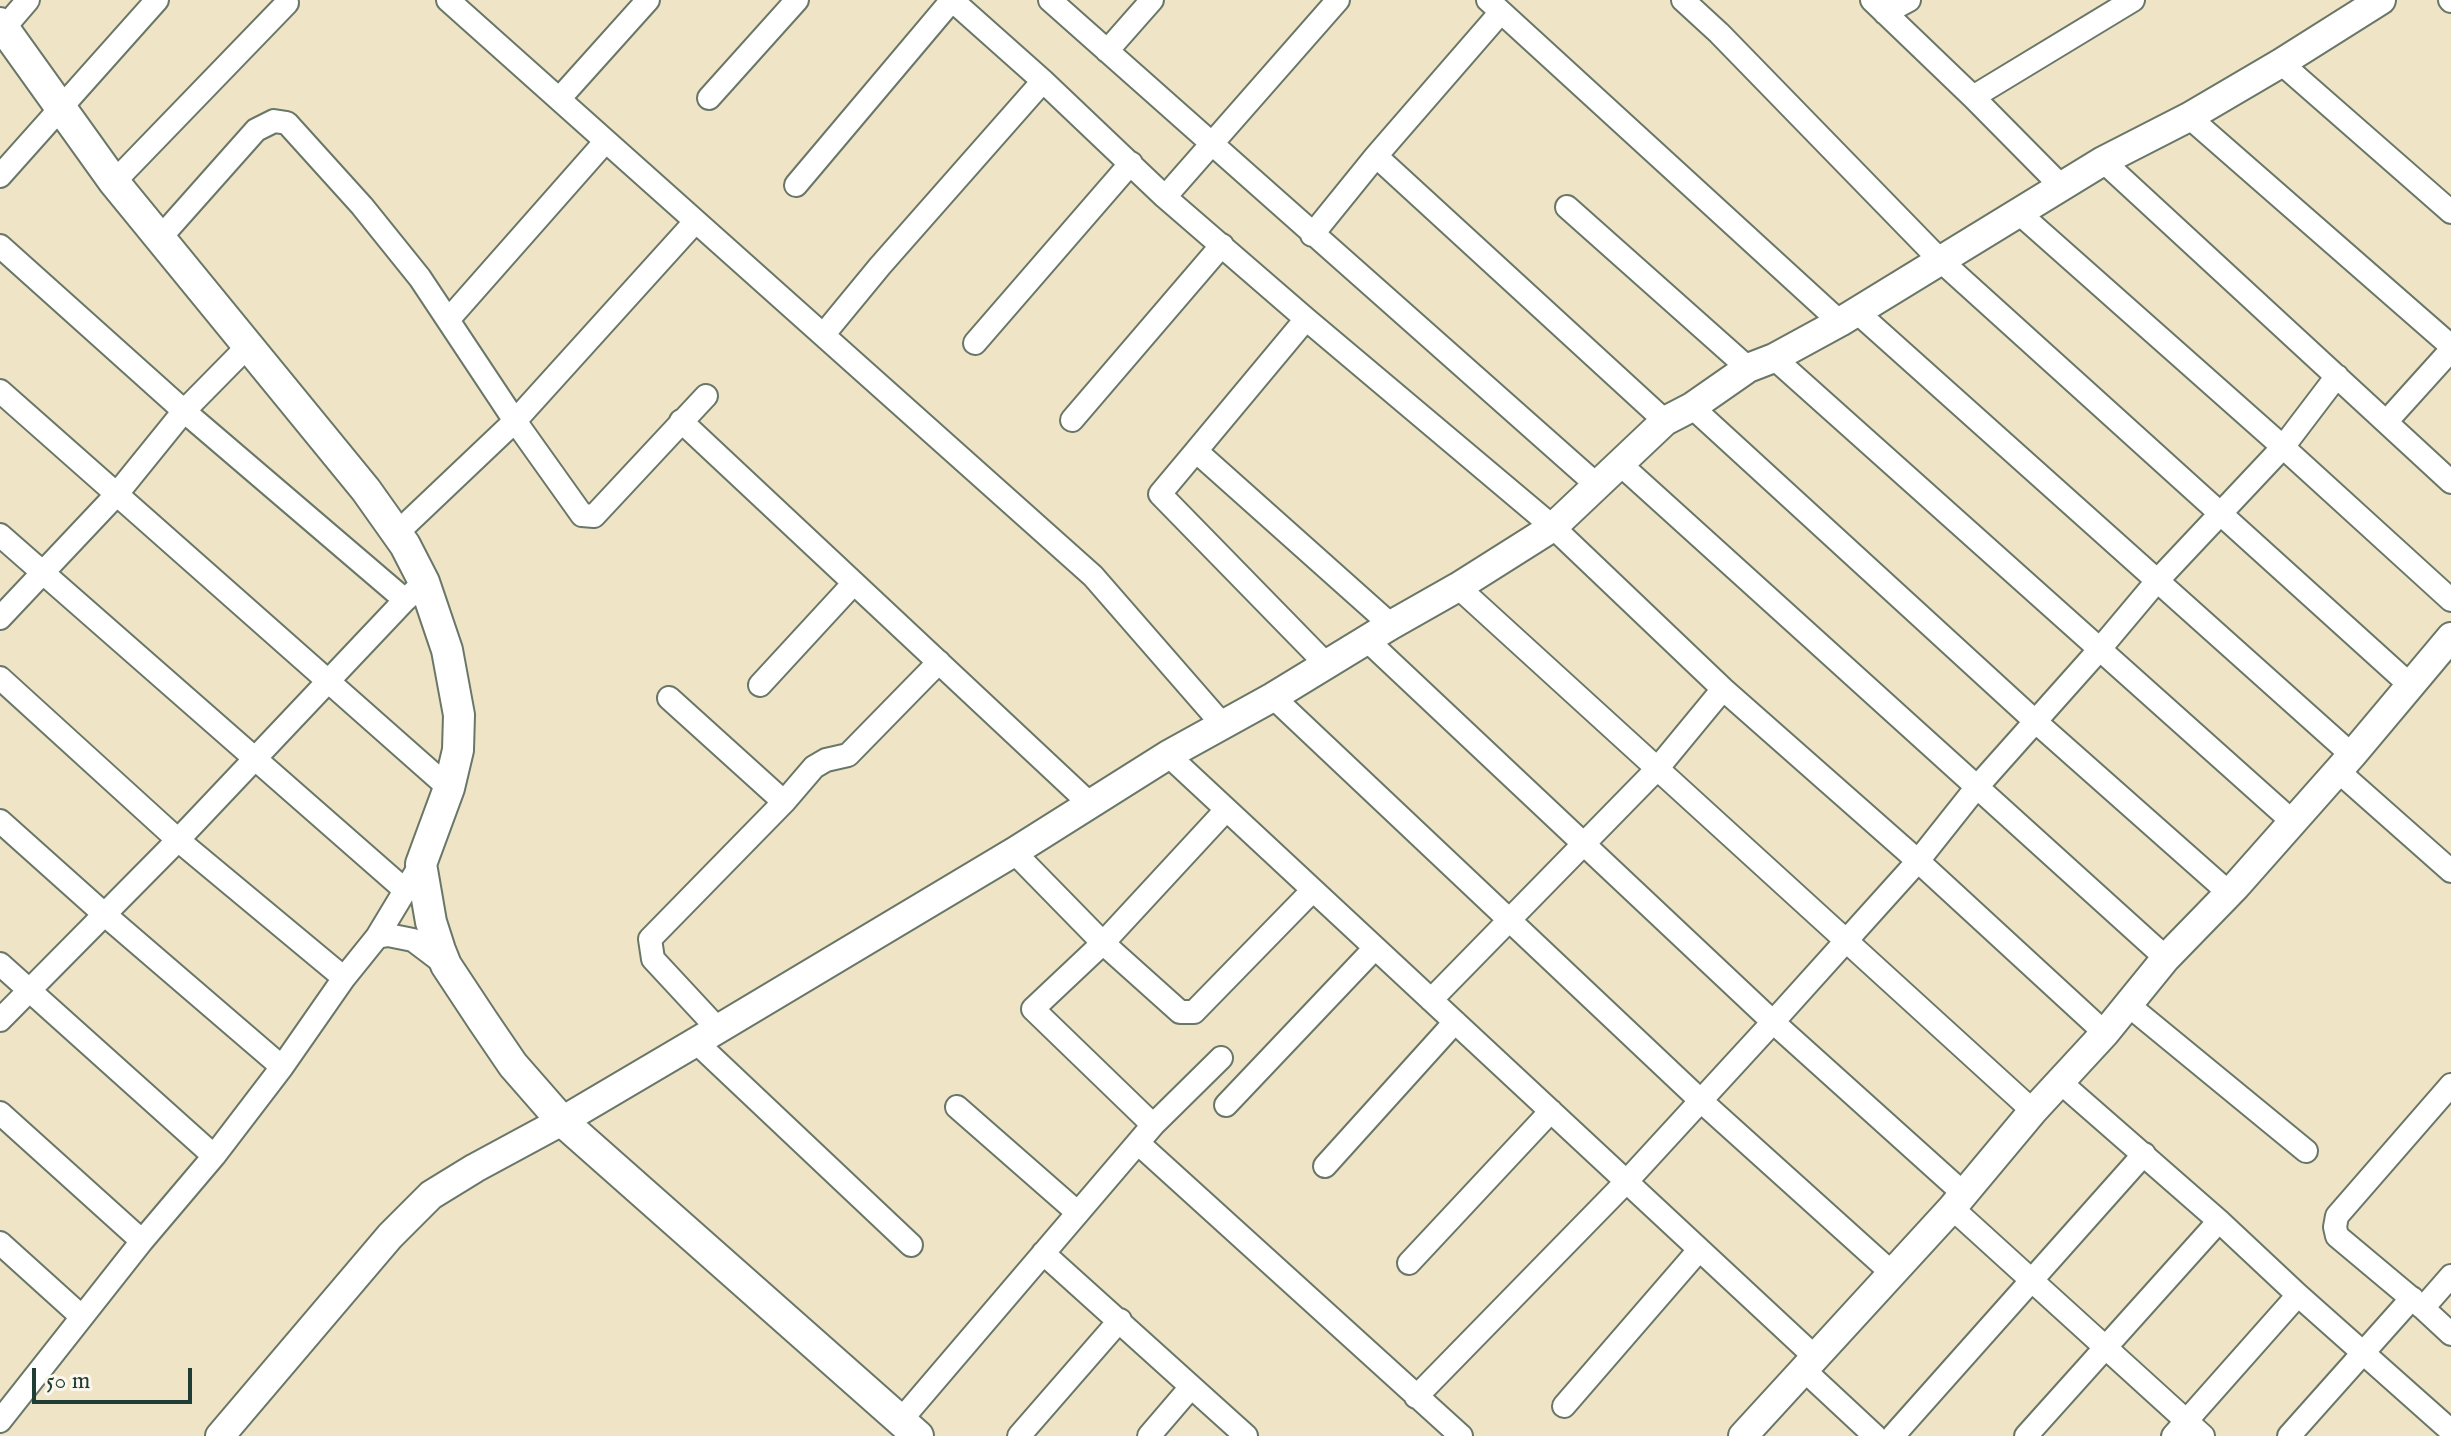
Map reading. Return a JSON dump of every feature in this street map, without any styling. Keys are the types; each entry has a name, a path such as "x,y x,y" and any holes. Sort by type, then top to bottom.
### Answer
{"main road":[{"path":"2,26 114,182 366,490 397,533 415,591 447,650 459,715 458,750 449,788 421,864 431,922 446,965 513,1065 562,1121 910,1428"}],"street":[{"path":"2,26 28,0"},
{"path":"0,176 157,0"},
{"path":"448,0 1093,576 1222,724"},
{"path":"560,98 648,0"},
{"path":"709,98 797,0"},
{"path":"796,185 952,0 1165,197 1553,527 1723,689 1918,861 2105,1033"},
{"path":"1050,0 1598,486"},
{"path":"1107,51 1152,0"},
{"path":"1165,197 1338,0"},
{"path":"1683,0 1719,33 1940,260 2410,685"},
{"path":"1879,7 1909,0"},
{"path":"1973,97 2133,0"},
{"path":"220,1436 390,1236 431,1195 562,1121 1014,852 1168,755 1273,697 1458,587 1553,527 1665,421 1761,363 1849,317 2103,161 2189,117 2281,63 2381,0"},
{"path":"114,182 287,3"},
{"path":"1312,235 1494,6 2157,581 2345,763 2451,871"},
{"path":"1879,7 2061,186"},
{"path":"2281,63 2451,212"},
{"path":"824,334 1043,81"},
{"path":"2189,117 2451,348 2387,421"},
{"path":"160,238 256,130 274,121 287,123 362,206 420,278 582,515 594,516 706,396"},
{"path":"448,320 605,142"},
{"path":"1376,156 1665,421"},
{"path":"2103,161 2451,482"},
{"path":"975,343 1131,163"},
{"path":"1567,207 1761,363 2099,650 2293,822"},
{"path":"2019,213 2451,600"},
{"path":"397,533 515,421 695,222"},
{"path":"1072,420 1222,245"},
{"path":"0,246 184,411 415,591 178,840 0,1020"},
{"path":"1306,319 1160,494 1326,664"},
{"path":"0,618 116,495 184,411 248,346"},
{"path":"1416,1397 1627,1181 1773,1022 1918,861 1976,788 2157,581 2283,447 2337,376"},
{"path":"0,391 449,788"},
{"path":"1692,407 2036,722 2228,892"},
{"path":"681,421 1089,803"},
{"path":"1196,451 1379,633 1584,845 1957,1200 2031,1281 2105,1347 2187,1431 2298,1295"},
{"path":"1620,464 2166,958"},
{"path":"0,535 406,891"},
{"path":"760,685 854,583"},
{"path":"1458,587 2033,1111"},
{"path":"1743,1436 2105,1033 2166,958 2293,822 2451,637"},
{"path":"911,1245 707,1035 653,959 650,939 784,802 814,767 826,760 848,755 939,662"},
{"path":"0,678 178,840 344,978"},
{"path":"1431,1000 1657,769 1723,689"},
{"path":"1273,697 1700,1100 1892,1273"},
{"path":"669,698 784,802"},
{"path":"1168,755 1699,1250 1875,1436"},
{"path":"1153,1125 1033,1009 1103,943 1226,810"},
{"path":"0,821 282,1067"},
{"path":"1014,852 1103,943 1180,1012 1194,1012 1313,890"},
{"path":"0,1421 8,1394 82,1317 214,1156 282,1067 344,978 377,937 421,864"},
{"path":"377,937 388,935 413,940 446,965"},
{"path":"1226,1105 1375,948"},
{"path":"0,964 214,1156"},
{"path":"2127,1004 2306,1151"},
{"path":"1325,1166 1455,1022"},
{"path":"910,1428 1043,1253 1153,1125 1221,1058"},
{"path":"2060,1082 2363,1352 2437,1429"},
{"path":"2451,1085 2337,1216 2335,1227 2337,1236 2451,1334"},
{"path":"957,1107 1078,1213"},
{"path":"1409,1263 1551,1111"},
{"path":"0,1113 142,1241"},
{"path":"1138,1143 1461,1436"},
{"path":"1893,1436 2144,1154"},
{"path":"2026,1436 2219,1221"},
{"path":"0,1243 82,1317"},
{"path":"1564,1406 1699,1250"},
{"path":"1043,1253 1246,1436"},
{"path":"2289,1436 2363,1352 2451,1276"},
{"path":"1019,1436 1120,1320"},
{"path":"1149,1436 1191,1387"}]}
